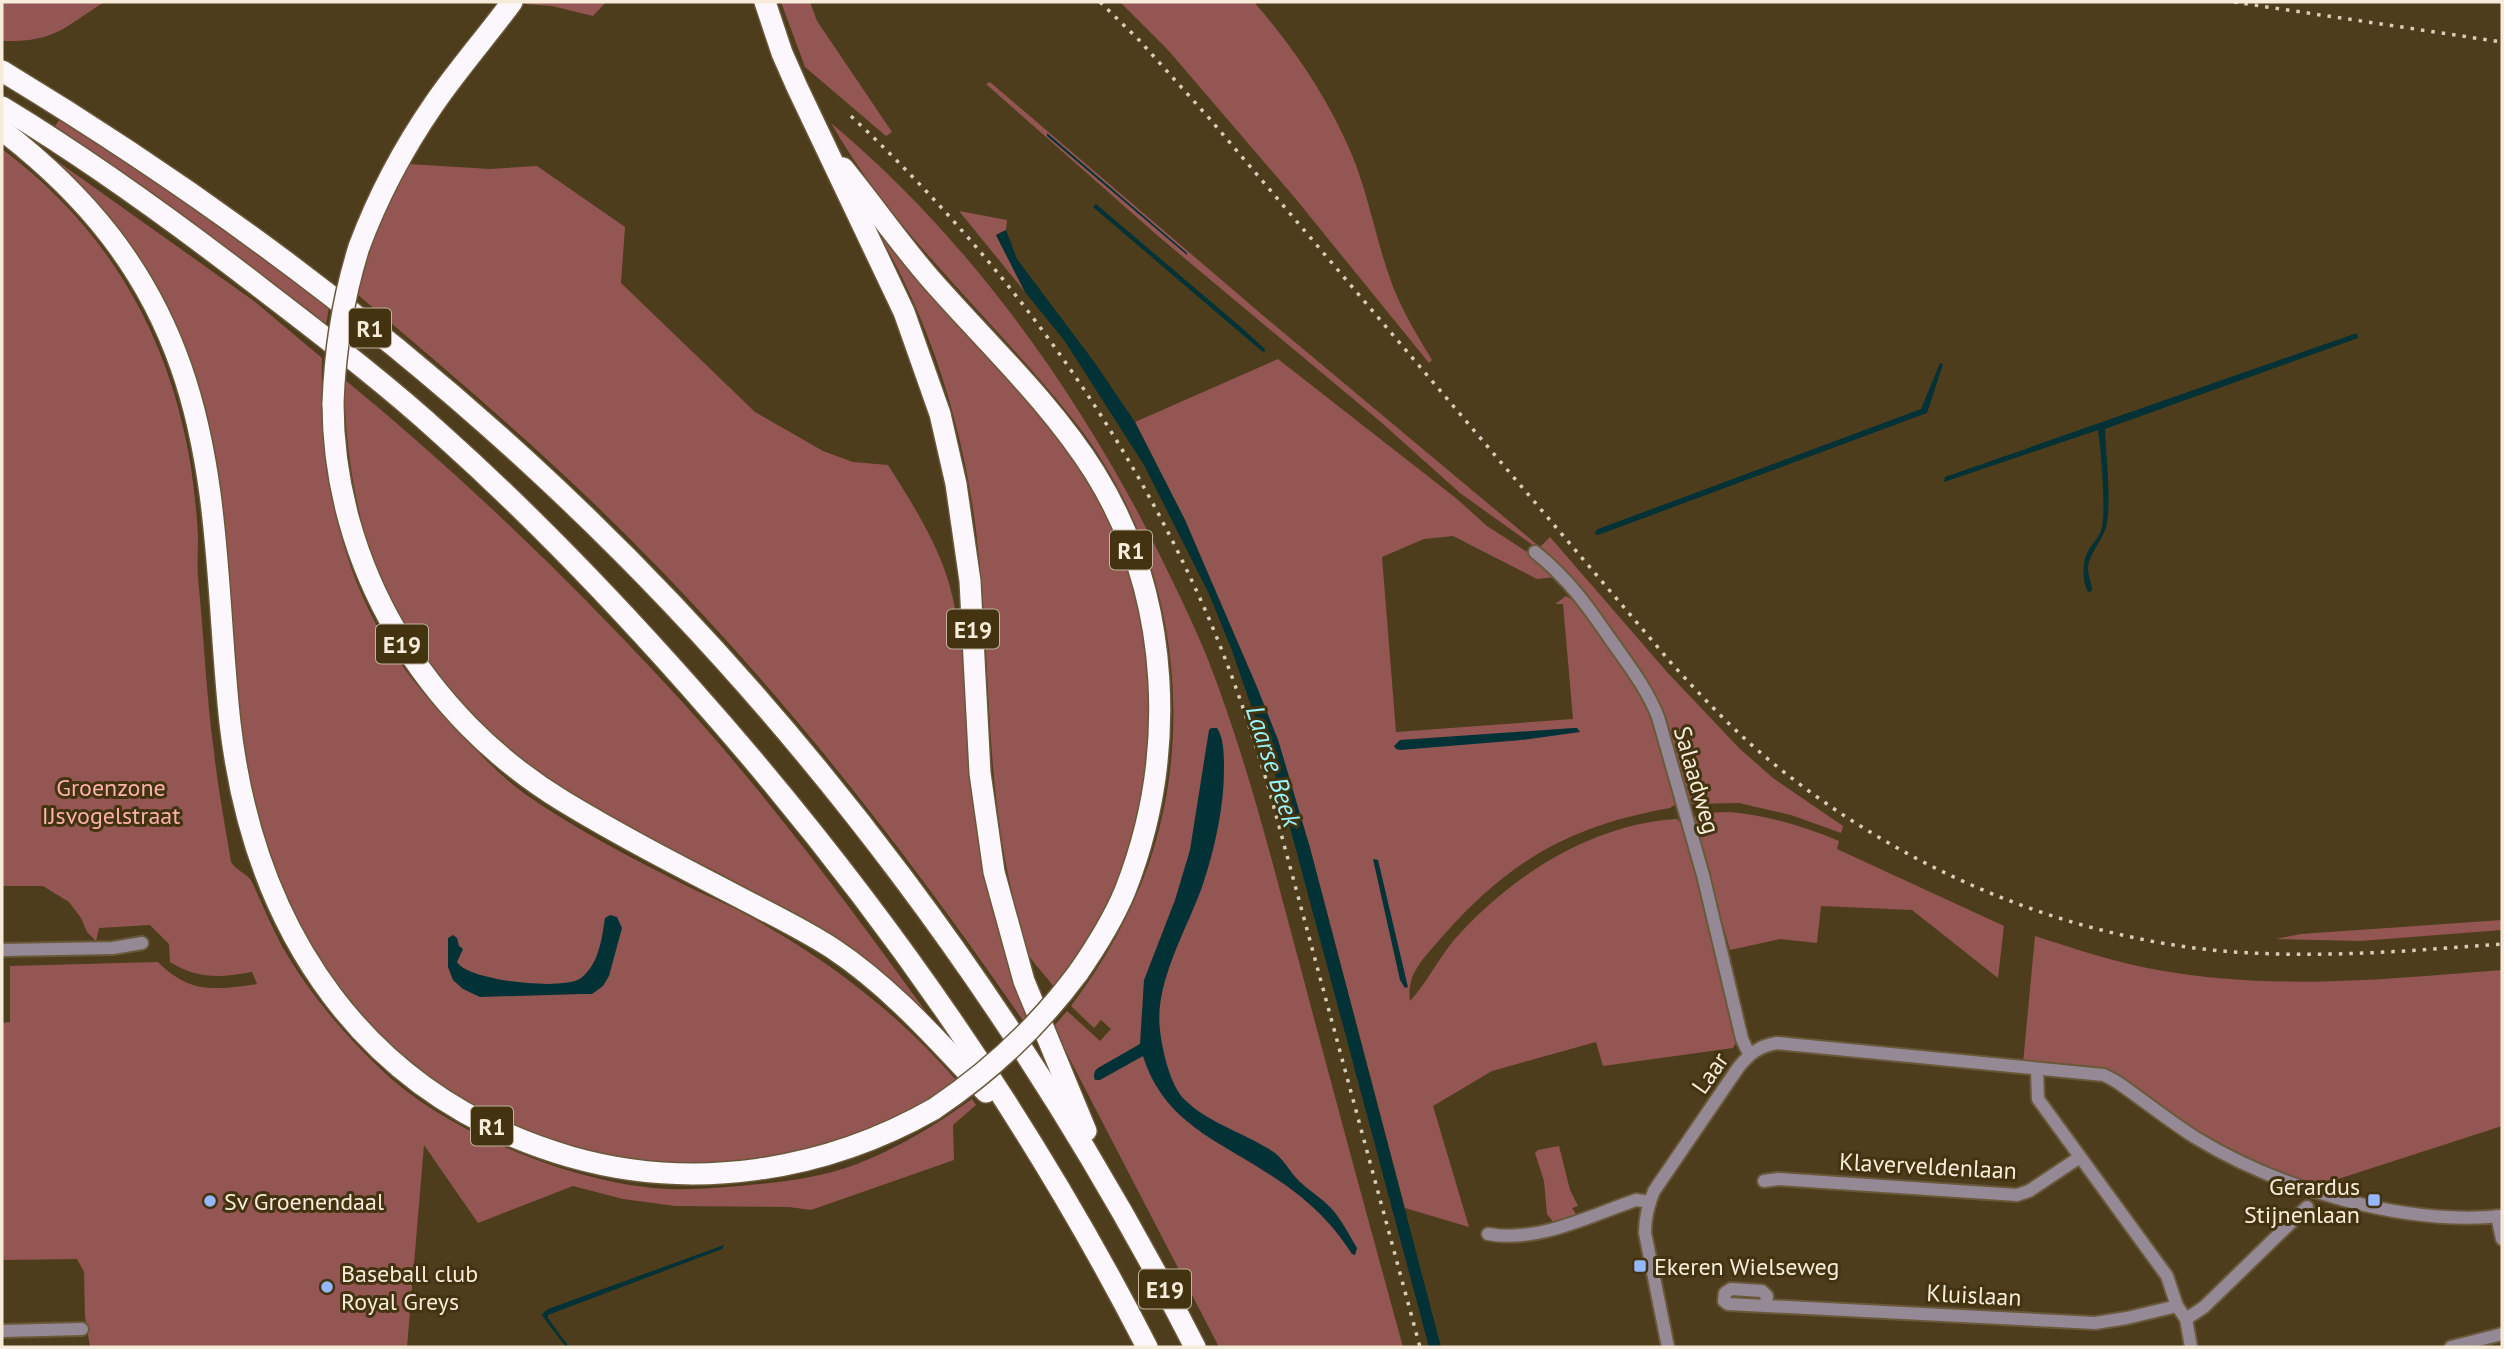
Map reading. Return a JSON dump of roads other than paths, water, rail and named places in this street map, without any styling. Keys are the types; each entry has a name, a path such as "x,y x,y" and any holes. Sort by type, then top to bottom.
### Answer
{"highway":[{"name":"E19","path":"512,2 434,104 404,152 380,195 359,247 346,291 338,335 333,403 340,479 350,525 384,611 425,678 459,718 512,766 563,802 806,932 871,977 943,1047 1029,1138"},
{"name":"R1","path":"2,130 54,172 95,215 142,283 173,345 197,422 209,489 231,726 247,817 265,877 289,928 321,982 348,1016 406,1072 477,1119 557,1153 623,1168 672,1174 716,1174 800,1162 858,1145 908,1124 934,1109 1016,1046 1059,999 1112,919 1125,891 1147,822 1156,773 1160,724 1158,668 1151,617 1137,566 1109,498 1062,426 933,282 830,152 782,53 765,2"},
{"name":"R1","path":"2,71 164,175 322,290 402,353 538,471 622,552 699,633"},
{"name":"R1","path":"2,107 87,160 177,223 366,370 442,434 534,521 670,665"},
{"name":"E19","path":"830,152 853,208 904,312 940,414 956,484 969,567 980,773 997,885 1024,981 1114,1198"},
{"name":"E19","path":"699,633 795,742 900,873 1019,1044 1114,1198 1195,1347"},
{"name":"E19","path":"670,665 786,798 864,896 963,1034 1095,1249 1147,1347"}],"street":[{"name":"Salaadweg","path":"1535,552 1579,593 1650,698 1658,717 1703,876 1742,1039 1749,1054"},
{"path":"2,950 113,948 142,943"},
{"name":"Laar","path":"1668,1347 1645,1233 1645,1218 1650,1202 1654,1191 1738,1068 1749,1054 1766,1045 1787,1042 2104,1075 2196,1138 2249,1165 2322,1194 2388,1209 2442,1217 2500,1216"},
{"path":"2037,1070 2038,1099 2160,1264 2173,1289 2177,1306 2186,1319 2192,1347"},
{"name":"Klaverveldenlaan","path":"1764,1181 1779,1179 2017,1195 2029,1191 2080,1157"},
{"path":"1488,1234 1524,1236 1636,1200 1650,1202"},
{"path":"2186,1319 2204,1307 2307,1207"},
{"path":"2500,1216 2502,1239"},
{"name":"Kluislaan","path":"1766,1306 2095,1323 2177,1306"},
{"path":"2,1331 82,1329"},
{"path":"2451,1347 2502,1334"}],"water":[{"path":"1047,133 1187,253 1187,255 1047,136"},
{"path":"1096,204 1242,328 1265,349 1264,353 1093,207"},
{"name":"Laarse Beek","path":"1006,230 1017,259 1095,363 1135,422 1185,520 1278,740 1310,848 1441,1347 1429,1347 1279,786 1231,648 1209,594 1144,465 1064,340 1025,292 996,235"},
{"path":"2357,333 2358,338 2105,429 2108,512 2105,529 2089,563 2092,591 2088,592 2086,588 2084,572 2086,555 2100,534 2103,519 2103,479 2098,430 1944,482 1945,477"},
{"path":"1940,363 1943,364 1927,413 1598,535 1594,533 1598,529 1921,409"},
{"path":"1211,728 1217,728 1223,748 1221,813 1203,884 1162,993 1160,1030 1165,1056 1171,1076 1184,1099 1216,1122 1279,1156 1299,1181 1335,1213 1357,1248 1355,1255 1326,1220 1296,1193 1195,1128 1179,1114 1164,1098 1152,1079 1143,1056 1100,1080 1094,1078 1098,1068 1140,1044 1144,980 1175,900 1190,850"},
{"path":"1577,728 1580,732 1522,740 1400,750 1394,746 1400,740"},
{"path":"1373,859 1378,860 1408,987 1405,988 1400,980"},
{"path":"610,915 617,917 622,928 609,976 603,986 592,994 480,997 463,989 453,980 448,967 448,938 453,935 463,949 457,962 465,969 517,982 571,982 581,978 592,966 599,950 605,918"},
{"path":"724,1245 722,1249 548,1315 569,1347 566,1347 543,1317 542,1314 548,1309"}],"railway":[{"path":"1100,2 1139,40 1209,118 1672,664 1747,741 1823,801 1874,835 1984,890 2101,930 2161,943 2222,951 2292,954 2362,953 2502,944"},
{"path":"2234,2 2502,42"},
{"path":"851,116 955,223 1003,279 1048,338 1129,462 1198,594 1237,690 1269,789 1420,1347"}],"place":[{"name":"Gerardus Stijnenlaan","path":"2374,1200"},
{"name":"Sv Groenendaal","path":"210,1201"},
{"name":"Ekeren Wielseweg","path":"1640,1266"},
{"name":"Baseball club Royal Greys","path":"327,1287"}],"park label":[{"name":"Groenzone IJsvogelstraat","path":"111,801"}]}
